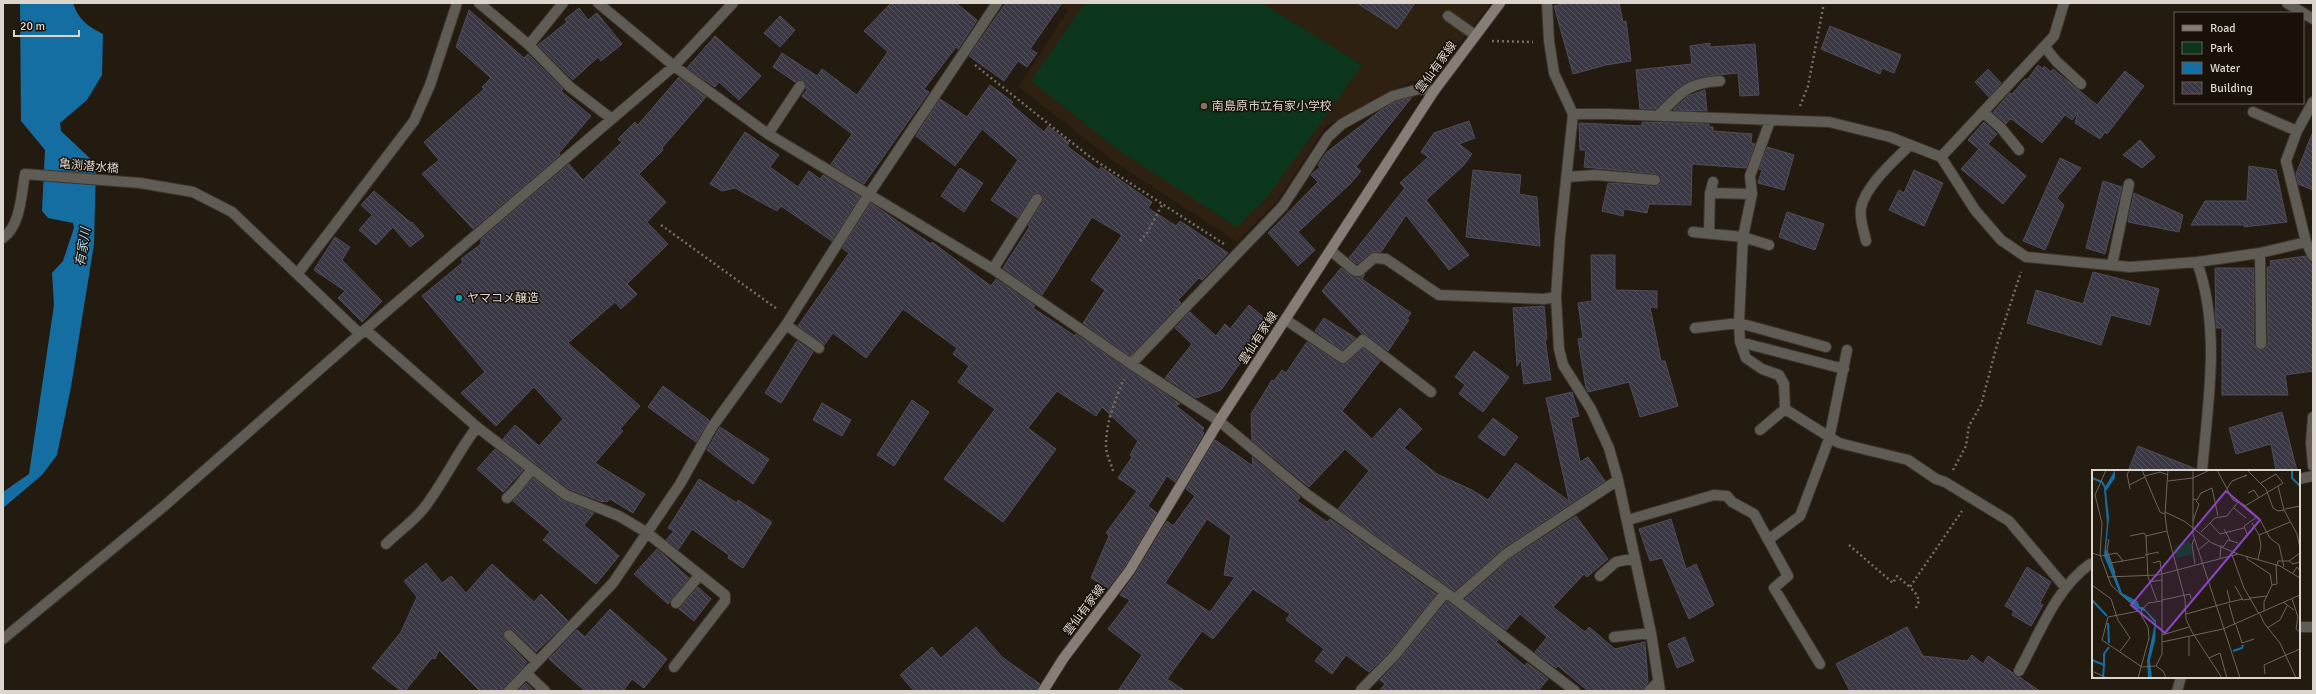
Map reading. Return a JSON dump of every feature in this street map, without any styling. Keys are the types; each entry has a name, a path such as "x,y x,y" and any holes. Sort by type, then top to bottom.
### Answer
{"main road":[{"name":"雲仙有家線","path":"1043,691 1063,659 1130,570 1220,421 1434,91 1500,3"}],"street":[{"path":"298,273 414,121 430,85 457,3"},
{"path":"478,3 529,45 570,87 612,119"},
{"path":"529,45 563,3"},
{"path":"598,3 674,66 768,134 993,268 1131,364 1220,421 1308,495 1455,599 1575,691"},
{"path":"3,639 163,507 363,332 674,66 733,3"},
{"path":"509,691 613,583 646,532 680,484 712,427 788,322 869,194 963,56 997,3"},
{"path":"1547,3 1549,41 1554,73 1573,114 1556,297 1559,349 1563,365 1592,409 1608,448 1618,480 1628,520 1651,633 1659,687 1649,691"},
{"path":"1941,157 2045,47 2057,29 2064,3"},
{"path":"2287,3 2303,12"},
{"path":"2304,13 2313,18"},
{"path":"1448,16 1475,35"},
{"path":"2045,47 2056,61 2081,84"},
{"path":"1658,116 1690,86 1701,82 1720,81"},
{"path":"768,134 800,86"},
{"path":"1131,364 1283,206 1316,153 1328,137 1342,124 1393,96 1419,88 1434,91"},
{"path":"2313,102 2297,131 2286,161 2306,242 2313,256"},
{"path":"1983,112 2001,128 2019,150"},
{"path":"2253,112 2297,131"},
{"path":"1573,114 1830,122 1855,127 1941,157 1984,220 2001,240 2026,257 2112,264 2130,267 2197,262 2260,253 2306,242"},
{"path":"1770,121 1750,176 1752,194 1743,237 1739,324 1740,342 1746,358 1762,369 1779,375 1784,384 1785,409"},
{"path":"1866,241 1861,216 1861,207 1865,198 1886,169 1910,145"},
{"name":"亀渕潜水橋","path":"3,238 11,231 17,217 25,174 140,183 193,192 232,212 363,332 477,427 566,494 619,516 646,532 699,576 725,595 725,602 674,667"},
{"path":"1567,178 1595,176 1655,180"},
{"path":"1710,233 1710,193 1713,182"},
{"path":"2112,264 2129,184"},
{"path":"1710,193 1752,194"},
{"path":"993,268 1037,199"},
{"path":"1692,232 1743,237 1769,244"},
{"path":"1331,251 1355,271 1359,271 1374,258 1386,259 1439,295 1544,299 1556,297"},
{"path":"2260,253 2261,344"},
{"path":"2197,262 2205,286 2211,333 2209,413 2202,470"},
{"path":"1286,320 1343,358 1363,340 1431,392"},
{"path":"788,322 819,348"},
{"path":"1695,328 1739,324 1826,347"},
{"path":"1740,342 1844,369"},
{"path":"1768,540 1800,516 1829,439 1847,350"},
{"path":"1760,430 1785,409"},
{"path":"1785,409 1829,439 1839,443 1908,460 1936,479 1945,482 2009,521 2065,587"},
{"path":"2313,417 2313,466"},
{"path":"386,544 423,509 439,487 462,447 477,427"},
{"path":"507,498 532,469"},
{"path":"2300,479 2313,476"},
{"path":"1455,599 1506,554 1618,480"},
{"path":"1628,520 1714,495 1727,496 1732,502 1754,514 1788,576 1774,588 1820,664"},
{"path":"1600,576 1616,562 1635,558"},
{"path":"2019,671 2065,587 2090,564 2092,565"},
{"path":"676,603 699,576"},
{"path":"1361,690 1395,655 1446,593"},
{"path":"2300,627 2313,626"},
{"path":"1614,637 1651,633"},
{"path":"508,635 537,662"},
{"path":"526,674 545,691"},
{"path":"2177,691 2181,678"}],"path":[{"path":"1795,122 1808,86 1824,3"},
{"path":"1475,35 1500,42 1549,41"},
{"path":"963,56 1090,157 1238,253"},
{"path":"1140,241 1147,233 1162,205"},
{"path":"660,226 788,322"},
{"path":"1945,482 1966,446 1969,426 1981,405 1997,345 2026,257"},
{"path":"1113,470 1106,447 1112,408 1131,364"},
{"path":"1910,587 1971,498"},
{"path":"1849,545 1893,582 1898,576 1910,587 1917,594 1919,601 1916,608"}],"shaded area":[{"name":"南島原市立有家小学校","path":"1059,3 1491,3 1428,83 1411,81 1326,126 1278,200 1237,242 1116,163 1019,87 1068,10"}],"green space":[{"name":"南島原市立有家小学校","path":"1085,3 1262,3 1362,65 1268,196 1237,227 1117,149 1031,81"}],"water":[{"name":"有家川","path":"20,3 73,3 80,18 92,28 103,34 102,75 87,100 60,123 61,131 96,164 94,244 71,387 57,455 42,475 3,508 3,492 29,474 54,305 52,273 63,261 74,228 73,223 48,218 42,211 45,150 21,121"}],"building":[{"path":"891,3 956,3 977,20 958,49 956,47 924,89 929,92 864,184 831,164 852,134 802,96 807,90 804,81 800,80 795,82 773,67 782,53 817,76 822,69 857,95 888,52 864,31"},
{"path":"1006,3 1062,3 1030,49 1037,53 1027,67 1018,61 1004,81 969,56"},
{"path":"1357,3 1415,3 1397,29"},
{"path":"1567,3 1619,3 1623,22 1626,21 1631,61 1606,65 1573,74 1554,6"},
{"path":"579,8 588,20 597,13 622,44 601,61 598,57 573,80 538,45 567,22 565,19"},
{"path":"469,10 524,58 528,54 563,89 561,91 591,116 559,153 560,155 473,229 422,174 439,160 424,142 484,89 482,87 491,78 456,47"},
{"path":"780,16 795,30 780,47 764,33"},
{"path":"1830,26 1901,55 1894,73 1882,68 1880,74 1821,49"},
{"path":"715,36 761,76 739,100 719,82 715,87 687,68"},
{"path":"1710,43 1710,47 1755,44 1759,95 1740,96 1738,73 1708,76 1682,85 1656,109 1640,109 1636,70 1692,64 1690,46"},
{"path":"2038,65 2043,69 2044,66 2051,72 2053,69 2097,105 2125,71 2144,86 2107,134 2105,132 2100,139 2075,123 2078,112 2072,120 2065,115 2042,143 2013,120 2010,119 2006,124 1993,112 2010,93 2012,94 2025,79 2027,80"},
{"path":"1988,69 2001,83 1989,97 1975,82"},
{"path":"679,77 706,97 662,148 663,150 639,174 666,202 647,222 668,244 627,284 637,294 621,309 615,302 568,343 640,406 620,429 623,431 595,463 645,494 633,513 610,499 607,502 603,502 569,489 503,439 515,425 539,446 563,419 534,387 496,426 461,393 485,372 422,296 463,262 461,259 481,244 481,239 569,164 583,180 622,142 618,139 635,122 638,125"},
{"path":"990,85 1013,102 1011,104 1044,132 1048,126 1069,143 1067,146 1099,170 1101,167 1152,202 1148,208 1176,226 1180,221 1228,253 1202,280 1199,278 1178,300 1181,303 1130,356 1083,323 1105,290 1091,280 1122,235 1092,217 1042,295 1003,268 1030,226 1028,225 1043,202 1043,196 1038,193 1034,193 1018,218 991,200 1018,160 982,129 955,166 916,136 940,99 967,117"},
{"path":"1705,90 1707,111 1673,110 1688,96"},
{"path":"1412,97 1356,167 1361,171 1351,183 1298,232 1315,250 1298,266 1268,233 1318,182 1311,175 1320,167 1318,165 1327,152 1381,110 1395,102"},
{"path":"1469,121 1475,138 1459,144 1472,154 1464,165 1426,200 1469,255 1449,270 1406,215 1381,252 1372,252 1357,264 1349,258 1405,188 1400,183 1428,157 1421,152 1434,133"},
{"path":"1642,122 1709,124 1709,127 1713,127 1713,131 1752,134 1751,143 1755,144 1746,168 1692,164 1691,205 1649,204 1647,213 1624,209 1623,216 1602,211 1608,183 1655,186 1660,184 1661,178 1656,174 1584,167 1586,150 1580,150 1579,123 1642,126"},
{"path":"1984,122 1997,134 1988,144 2026,176 2003,204 1961,169 1979,149 1968,140"},
{"path":"745,132 779,155 770,167 798,187 809,171 820,179 823,175 860,197 832,241 781,206 777,211 735,188 722,191 710,184"},
{"path":"2312,134 2313,190 2298,184 2296,174"},
{"path":"2140,140 2155,157 2142,168 2123,155"},
{"path":"1767,147 1794,155 1784,190 1758,183 1762,170 1759,169"},
{"path":"2060,158 2081,168 2057,198 2064,205 2045,250 2023,241"},
{"path":"2249,166 2276,170 2287,222 2244,227 2244,225 2191,225 2205,201 2247,201"},
{"path":"960,168 983,183 964,212 941,196"},
{"path":"1473,170 1521,175 1519,194 1537,197 1540,246 1466,237"},
{"path":"1914,170 1943,183 1924,226 1889,210 1899,190 1904,193"},
{"path":"2103,181 2122,187 2105,254 2086,248"},
{"path":"374,191 411,223 412,222 424,236 410,247 393,227 376,245 359,230 372,215 361,205"},
{"path":"2134,193 2183,215 2179,232 2128,222"},
{"path":"871,203 931,244 932,242 991,286 996,279 1035,306 1033,308 1075,336 1076,334 1180,404 1175,405 1204,428 1202,431 1204,433 1175,482 1167,476 1148,506 1157,513 1125,566 1108,588 1091,578 1109,536 1106,533 1137,491 1118,478 1132,457 1130,455 1138,441 1102,407 1096,416 1057,391 1028,428 1056,449 1003,522 944,479 995,409 958,382 969,366 953,354 957,348 903,309 866,358 833,333 824,345 798,326 849,253 842,248"},
{"path":"1787,212 1824,224 1815,250 1779,237"},
{"path":"335,237 350,247 342,260 382,301 362,322 338,298 345,291 314,270"},
{"path":"1591,255 1615,255 1615,290 1657,291 1657,308 1650,307 1661,361 1665,361 1678,406 1640,417 1629,382 1588,392 1586,388 1578,339 1583,338 1578,303 1592,301"},
{"path":"2306,256 2313,262 2313,371 2285,375 2288,395 2222,395 2222,328 2216,328 2215,268 2254,268 2254,344 2261,350 2266,348 2268,344 2267,267 2271,267 2270,261"},
{"path":"1341,268 1354,277 1365,274 1362,279 1411,313 1407,319 1409,320 1388,351 1367,335 1362,334 1322,291"},
{"path":"2093,272 2159,289 2150,325 2111,315 2101,345 2027,323 2036,290 2083,304"},
{"path":"1249,305 1267,320 1249,342 1253,345 1221,390 1196,398 1165,378 1192,344 1175,328 1190,312 1216,336 1225,324 1230,329"},
{"path":"1544,306 1547,339 1545,339 1551,380 1524,384 1521,360 1517,366 1513,308"},
{"path":"1324,318 1356,338 1342,350 1315,331"},
{"path":"797,341 813,352 781,403 765,393"},
{"path":"1307,342 1342,364 1347,363 1363,348 1380,361 1342,411 1372,439 1400,408 1422,429 1404,448 1437,474 1472,490 1488,500 1516,463 1569,501 1546,398 1572,392 1579,416 1571,418 1580,462 1588,457 1605,481 1502,549 1455,591 1338,509 1369,471 1345,449 1309,487 1252,440 1251,414 1272,380 1274,381 1282,370 1286,373"},
{"path":"1474,351 1509,377 1483,412 1459,394 1465,385 1455,377"},
{"path":"663,386 709,420 696,442 648,407"},
{"path":"912,400 929,412 894,466 877,455"},
{"path":"822,403 851,420 842,436 813,420"},
{"path":"2282,412 2297,470 2276,470 2271,444 2236,454 2229,428"},
{"path":"1493,418 1518,437 1504,456 1478,437"},
{"path":"720,427 769,459 753,484 707,450"},
{"path":"1215,440 1253,466 1252,457 1300,497 1297,501 1327,522 1330,519 1436,594 1390,651 1369,672 1346,655 1332,674 1315,661 1324,649 1286,620 1290,614 1253,589 1213,639 1202,631 1167,679 1185,691 1118,691 1142,655 1108,629 1130,600 1120,595 1136,573 1167,521 1173,526 1195,496 1186,489","holes":["1207,519 1231,536 1224,575 1235,577 1210,612 1165,583"]},
{"path":"2138,446 2196,469 2196,470 2128,470"},
{"path":"495,449 523,470 503,492 477,469"},
{"path":"533,478 562,500 594,513 584,525 619,556 596,584 543,540 550,532 513,501"},
{"path":"699,479 737,503 738,500 772,522 743,568 728,558 729,555 692,529 678,550 666,540 674,531 668,528"},
{"path":"1576,516 1608,559 1587,577 1584,574 1553,607 1585,632 1589,627 1615,649 1645,642 1648,682 1643,691 1588,691 1558,666 1556,668 1535,652 1547,637 1520,614 1506,630 1465,599 1510,559"},
{"path":"1671,519 1686,569 1696,564 1714,605 1689,619 1662,558 1650,561 1639,529"},
{"path":"657,549 689,578 668,604 634,574"},
{"path":"426,563 442,583 451,576 466,593 492,564 534,602 541,594 568,621 536,652 513,630 508,629 504,631 504,639 527,662 503,691 480,691 439,650 435,659 432,658 405,691 401,691 372,668 401,632 417,597 404,581"},
{"path":"2027,567 2051,582 2040,603 2043,605 2031,626 2012,615 2014,611 2005,606"},
{"path":"698,587 711,599 694,621 679,609"},
{"path":"1447,601 1498,640 1496,642 1525,666 1527,663 1548,679 1538,691 1379,691 1385,684 1380,680 1400,659"},
{"path":"610,609 667,659 644,688 632,679 623,691 585,691 549,659 577,630 585,637"},
{"path":"976,627 1002,657 1040,684 1037,691 914,691 900,675 932,647 941,658"},
{"path":"1907,627 1923,656 1967,661 1972,655 1983,664 1988,656 2040,691 1850,691 1836,664"},
{"path":"1685,637 1694,661 1677,668 1668,644"},
{"path":"526,683 534,691 518,691"}],"place":[{"name":"南島原市立有家小学校","path":"1204,106"},
{"name":"ヤマコメ醸造","path":"459,298"}]}
